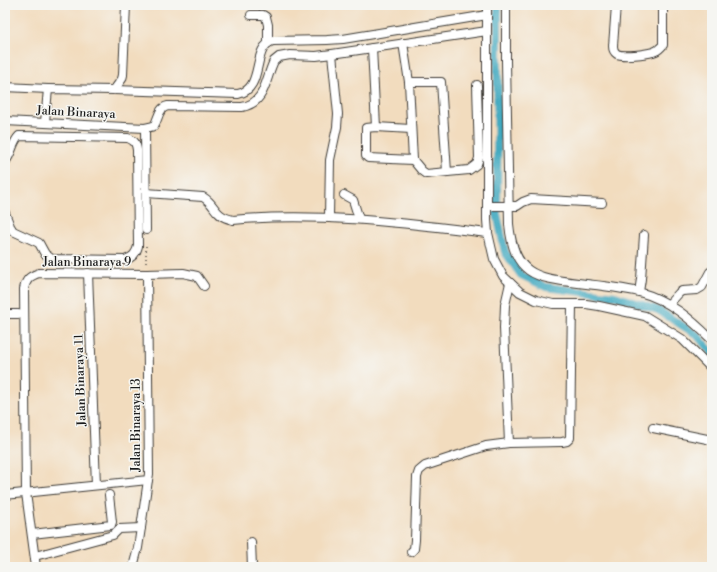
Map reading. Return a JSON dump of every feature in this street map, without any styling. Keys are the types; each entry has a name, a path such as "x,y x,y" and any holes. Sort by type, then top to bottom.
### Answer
{"street":[{"path":"114,90 122,80 123,75 126,5"},
{"path":"487,5 488,233 494,259 503,276 520,292 536,300 553,304 599,306 645,316 682,339 712,369"},
{"path":"506,5 507,206 510,237 520,262 529,271 542,278 639,292 669,304 697,324 712,340"},
{"path":"616,5 612,46 614,51 623,55 653,52 663,45 664,5"},
{"path":"5,87 243,93 251,87 260,63 262,50 268,42 268,25 266,17 263,15 251,15"},
{"path":"268,42 343,39 487,15"},
{"path":"146,230 145,128 154,126 160,110 163,107 242,107 253,104 258,100 274,61 278,57 290,55 316,56 487,31"},
{"path":"403,43 409,82 413,160 426,174 469,170 477,164 477,85"},
{"path":"372,48 376,127"},
{"path":"329,217 330,160 337,127 338,114 332,54"},
{"path":"409,82 440,82 447,172"},
{"path":"45,122 48,89"},
{"name":"Jalan Binaraya","path":"5,121 145,128"},
{"path":"411,129 376,127 366,128 366,156 368,158 413,160"},
{"path":"5,162 10,155 16,139 19,136 128,138 134,140 137,150 137,252 125,260 52,259 45,254 39,243 13,231 5,213"},
{"path":"146,193 203,197 207,199 217,213 224,218 233,220 329,217 488,233"},
{"path":"344,195 353,200 359,219"},
{"path":"489,206 518,206 523,202 531,200 602,203"},
{"path":"639,292 642,279 644,235"},
{"path":"669,304 682,291 697,290 702,287 712,271"},
{"name":"Jalan Binaraya 9","path":"36,567 26,493 24,289 28,277 39,273 184,273 197,276 204,286"},
{"name":"Jalan Binaraya 11","path":"88,273 96,485"},
{"name":"Jalan Binaraya 13","path":"5,495 148,480 146,274"},
{"path":"509,443 504,328 505,305 510,283"},
{"path":"411,552 414,549 415,540 417,477 419,470 424,466 486,446 509,443 562,442 567,441 570,438 572,304"},
{"path":"5,314 18,314"},
{"path":"653,428 712,440"},
{"path":"133,567 141,528 148,480"},
{"path":"109,495 111,525"},
{"path":"32,534 111,525 119,529 141,528"},
{"path":"35,556 113,534 119,529"},
{"path":"251,542 252,567"}],"path":[{"path":"146,245 146,274"}],"waterway":[{"path":"498,5 497,214 505,252 521,275 546,287 615,296 658,310 697,335 712,353"}]}
